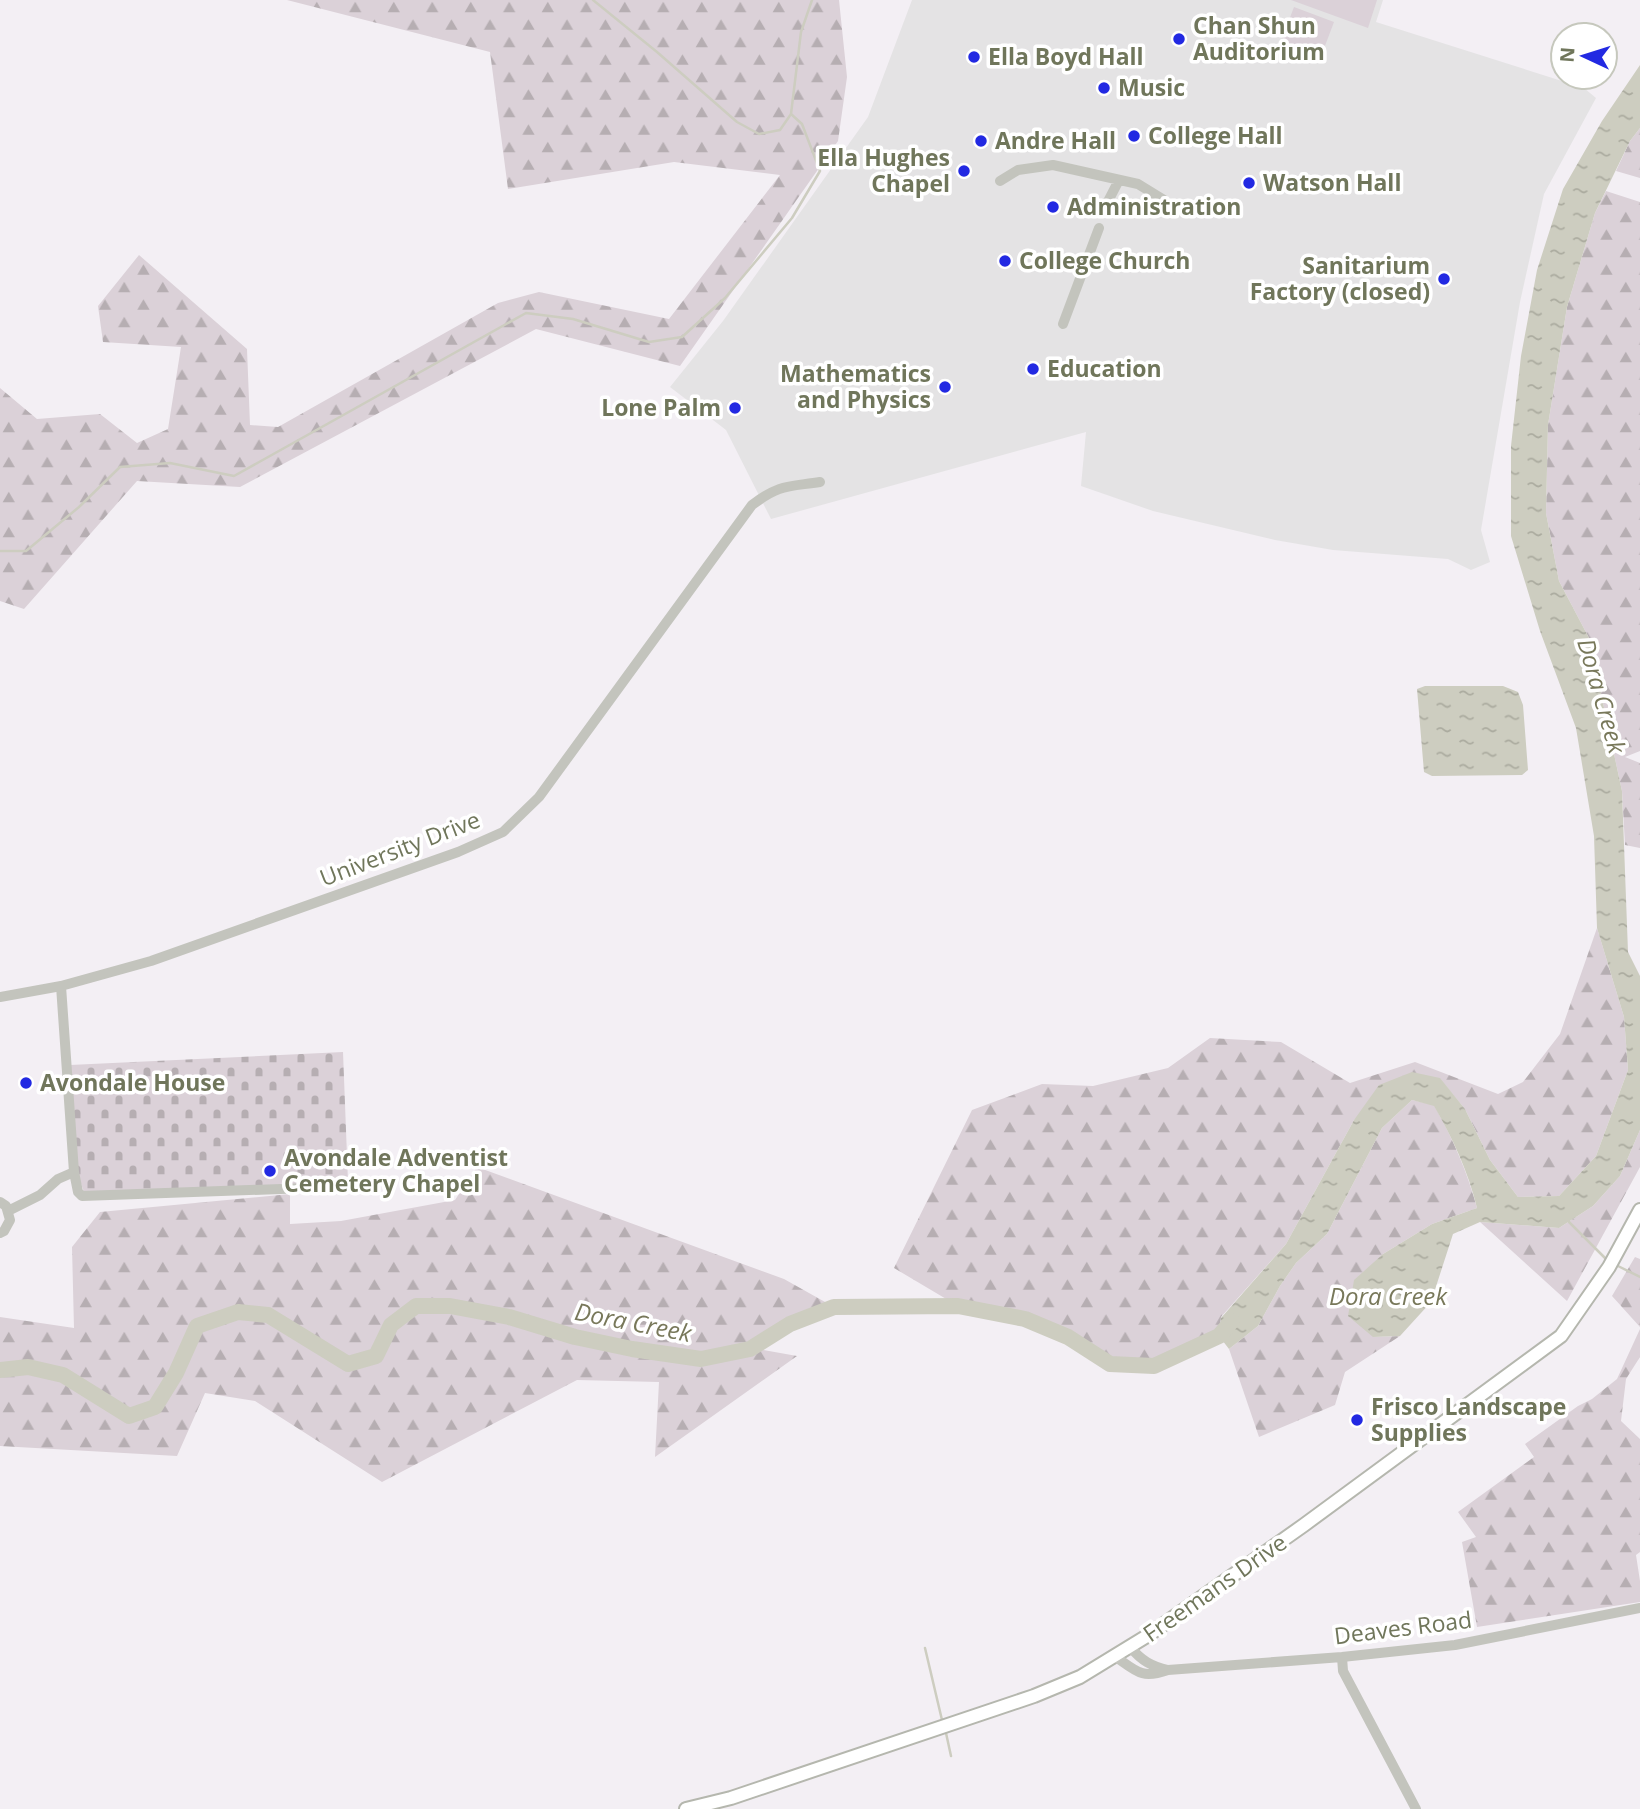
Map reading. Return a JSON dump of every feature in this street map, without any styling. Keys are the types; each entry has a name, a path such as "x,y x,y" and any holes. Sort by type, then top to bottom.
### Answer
{"main road":[{"name":"Freemans Drive","path":"686,1809 731,1798 1034,1696 1080,1677 1116,1657 1304,1525 1561,1336 1609,1267 1640,1210"}],"street":[{"path":"1000,181 1018,170 1053,164 1138,184 1164,200"},
{"path":"1103,211 1119,180"},
{"path":"1063,324 1099,228"},
{"name":"University Drive","path":"0,997 61,986 152,961 366,886 458,852 503,832 538,797 752,505 767,494 788,485 820,482"},
{"path":"61,986 74,1172 78,1192 82,1196 88,1198 335,1187"},
{"path":"8,1211 40,1195 58,1179 74,1172"},
{"path":"0,1202 8,1211 8,1226 0,1233"},
{"name":"Deaves Road","path":"1116,1657 1138,1673 1148,1676 1168,1670 1342,1657 1455,1645 1640,1608"},
{"name":"Deaves Road","path":"1130,1647 1140,1660 1168,1670"},
{"path":"1342,1657 1343,1671 1416,1809"}],"shaded area":[{"path":"912,0 1383,0 1376,22 1549,77 1549,91 1588,91 1596,98 1544,194 1520,302 1481,530 1490,562 1471,570 1448,559 1333,550 1275,540 1153,511 1081,486 1086,432 771,519 726,430 670,387 723,321 868,117"}],"green space":[{"path":"287,0 839,0 847,77 838,141 680,366 536,329 240,487 137,481 24,609 0,601 0,388 37,419 100,414 137,443 168,429 181,347 103,342 98,306 139,255 247,349 250,425 278,427 498,303 539,292 669,319 780,175 674,162 508,189 490,52"},
{"path":"1291,0 1377,0 1368,28"},
{"path":"1294,7 1334,22 1320,59 1280,44"},
{"path":"1640,128 1640,178 1616,171 1630,141"},
{"path":"1606,191 1640,202 1640,751 1625,757 1640,763 1640,848 1625,845 1622,791 1589,638 1559,581 1546,513 1548,425 1567,307 1595,213"},
{"path":"1597,928 1624,1017 1628,1070 1596,1156 1559,1196 1518,1197 1490,1160 1465,1109 1440,1079 1354,1120 1286,1244 1221,1317 1219,1336 1154,1366 1110,1364 1068,1337 1025,1319 958,1306 894,1268 972,1110 1042,1084 1093,1086 1168,1068 1210,1038 1281,1042 1350,1083 1415,1062 1498,1094 1523,1082 1560,1034"},
{"path":"343,1052 348,1182 89,1195 84,1192 78,1175 70,1065"},
{"path":"1412,1100 1434,1105 1459,1155 1477,1208 1432,1224 1383,1254 1373,1337 1400,1336 1345,1372 1335,1405 1259,1437 1229,1349 1258,1326 1296,1263 1327,1234 1382,1128"},
{"path":"1640,1130 1640,1167 1567,1301 1480,1222 1559,1228 1593,1206 1620,1176"},
{"path":"477,1167 784,1279 834,1307 790,1324 752,1348 797,1356 655,1457 659,1382 577,1380 382,1482 255,1401 205,1393 177,1456 0,1446 0,1317 74,1328 72,1247 100,1212 290,1194 290,1224 341,1221 455,1200"},
{"path":"1635,1257 1640,1259 1640,1327 1612,1296"},
{"path":"1640,1329 1640,1357 1626,1379 1621,1421 1640,1439 1640,1552 1636,1555 1640,1602 1477,1627 1462,1542 1476,1537 1458,1512 1534,1457 1525,1444 1617,1379"}],"water":[{"name":"Dora Creek","path":"1640,65 1640,128 1630,141 1595,213 1567,307 1548,425 1546,513 1559,581 1589,638 1622,791 1628,952 1640,976 1640,1130 1620,1176 1593,1206 1559,1228 1480,1222 1453,1234 1431,1302 1400,1336 1373,1337 1348,1316 1354,1280 1383,1254 1432,1224 1477,1208 1459,1156 1434,1106 1412,1100 1382,1128 1327,1234 1296,1263 1258,1326 1229,1349 1219,1336 1221,1318 1286,1244 1354,1120 1379,1085 1412,1072 1440,1078 1465,1109 1490,1160 1518,1197 1559,1196 1596,1156 1628,1070 1624,1017 1597,928 1594,836 1576,728 1540,631 1511,536 1511,446 1521,356 1537,270 1563,189 1602,121"},
{"path":"1425,686 1503,686 1518,692 1523,705 1528,770 1522,775 1432,776 1424,772 1417,689"}],"waterway":[{"path":"593,0 737,122 759,134 780,130 791,114 801,32 812,0"},
{"path":"0,551 26,551 79,507 120,467 170,463 234,476 526,313 573,319 649,342 682,337 725,298 792,218 820,171 802,124 791,114"},
{"path":"1569,1222 1606,1259"},
{"path":"1618,1266 1640,1277"},
{"name":"Dora Creek","path":"0,1370 28,1367 63,1375 129,1416 155,1407 176,1373 197,1326 238,1312 268,1315 348,1364 376,1356 391,1325 416,1306 450,1306 509,1317 575,1337 701,1359 750,1349 790,1324 834,1307 958,1306 1025,1319 1068,1337 1110,1364 1154,1366 1219,1336 1232,1321"},
{"path":"925,1648 942,1720"},
{"path":"946,1733 951,1756"}],"place":[{"name":"Chan Shun Auditorium","path":"1179,39"},
{"name":"Ella Boyd Hall","path":"974,57"},
{"name":"Music","path":"1104,88"},
{"name":"College Hall","path":"1134,136"},
{"name":"Andre Hall","path":"981,141"},
{"name":"Ella Hughes Chapel","path":"964,171"},
{"name":"Watson Hall","path":"1249,183"},
{"name":"Administration","path":"1053,207"},
{"name":"College Church","path":"1005,261"},
{"name":"Sanitarium Factory (closed)","path":"1444,279"},
{"name":"Education","path":"1033,369"},
{"name":"Mathematics and Physics","path":"945,387"},
{"name":"Lone Palm","path":"735,408"},
{"name":"Avondale House","path":"26,1083"},
{"name":"Avondale Adventist Cemetery Chapel","path":"270,1171"},
{"name":"Frisco Landscape Supplies","path":"1357,1420"}]}
